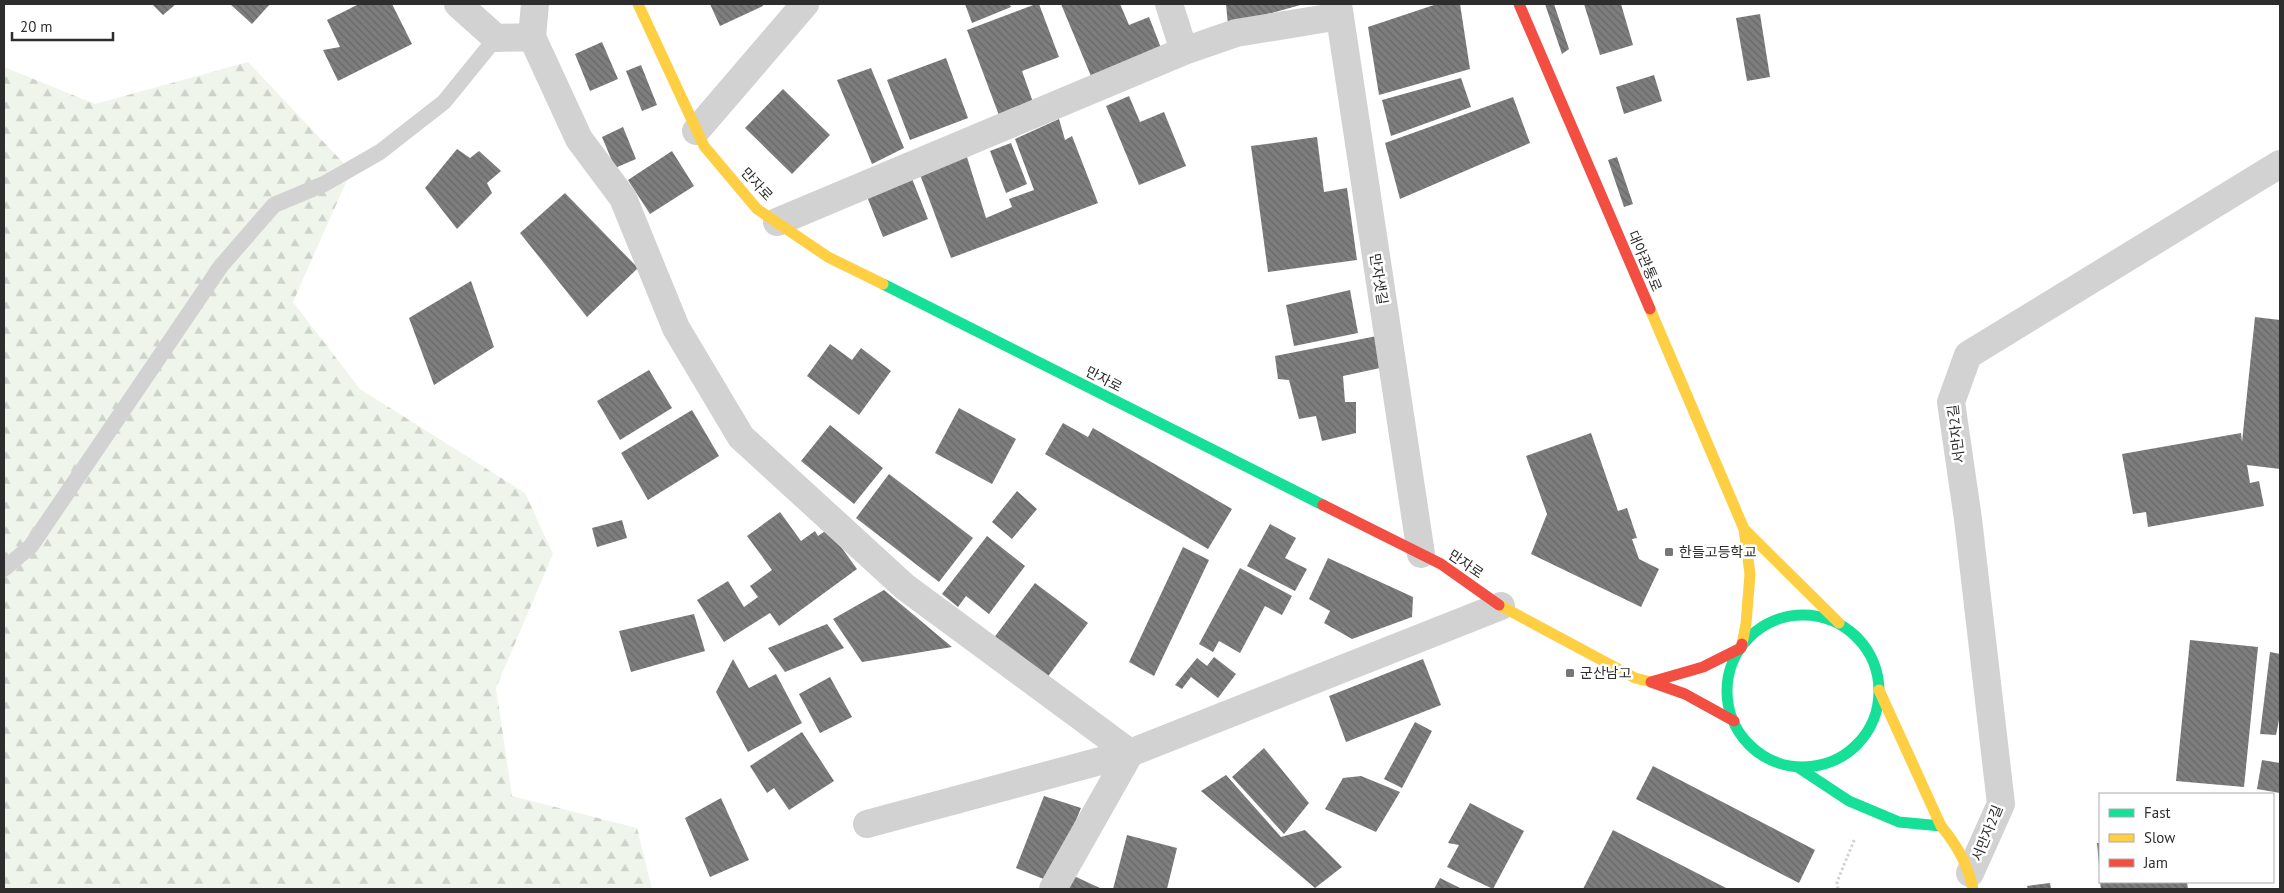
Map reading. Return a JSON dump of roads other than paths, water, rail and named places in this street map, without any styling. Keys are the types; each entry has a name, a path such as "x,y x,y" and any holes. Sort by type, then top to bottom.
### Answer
{"street":[{"path":"458,4 496,38 532,37"},
{"path":"535,4 532,37 579,139 623,198 676,328 741,437 904,587 1130,753"},
{"name":"만자로","path":"638,4 704,146 757,209 828,257 1441,564 1501,606 1635,678 1685,694 1734,721"},
{"path":"696,131 805,4"},
{"path":"1170,4 1184,51"},
{"name":"대야관통로","path":"1519,4 1744,529"},
{"path":"777,222 1184,51 1236,33 1339,10"},
{"name":"만자샛길","path":"1339,10 1421,554"},
{"name":"서만자2길","path":"1972,881 2001,804 1968,519 1951,402 1968,355 2280,164"},
{"path":"1744,529 1861,643 1874,665 1878,690 1941,826 1957,845 1972,881"},
{"path":"1741,648 1746,624 1750,574 1744,529"},
{"path":"867,824 1130,753 1501,606"},
{"path":"1842,626 1819,617 1793,616 1769,623 1749,637 1734,658 1727,683 1728,708 1738,731 1754,750 1775,762 1799,768 1849,801 1899,822 1941,826"},
{"path":"1651,682 1703,667 1741,648"},
{"path":"1799,768 1824,765 1846,754 1864,736 1875,714 1878,690"},
{"path":"1053,889 1130,753"}],"lane":[{"path":"4,568 31,546 221,266 274,205 324,184 380,152 444,102 496,38"}],"place":[{"name":"한들고등학교","path":"1669,552"},
{"name":"군산남고","path":"1570,673"}]}
